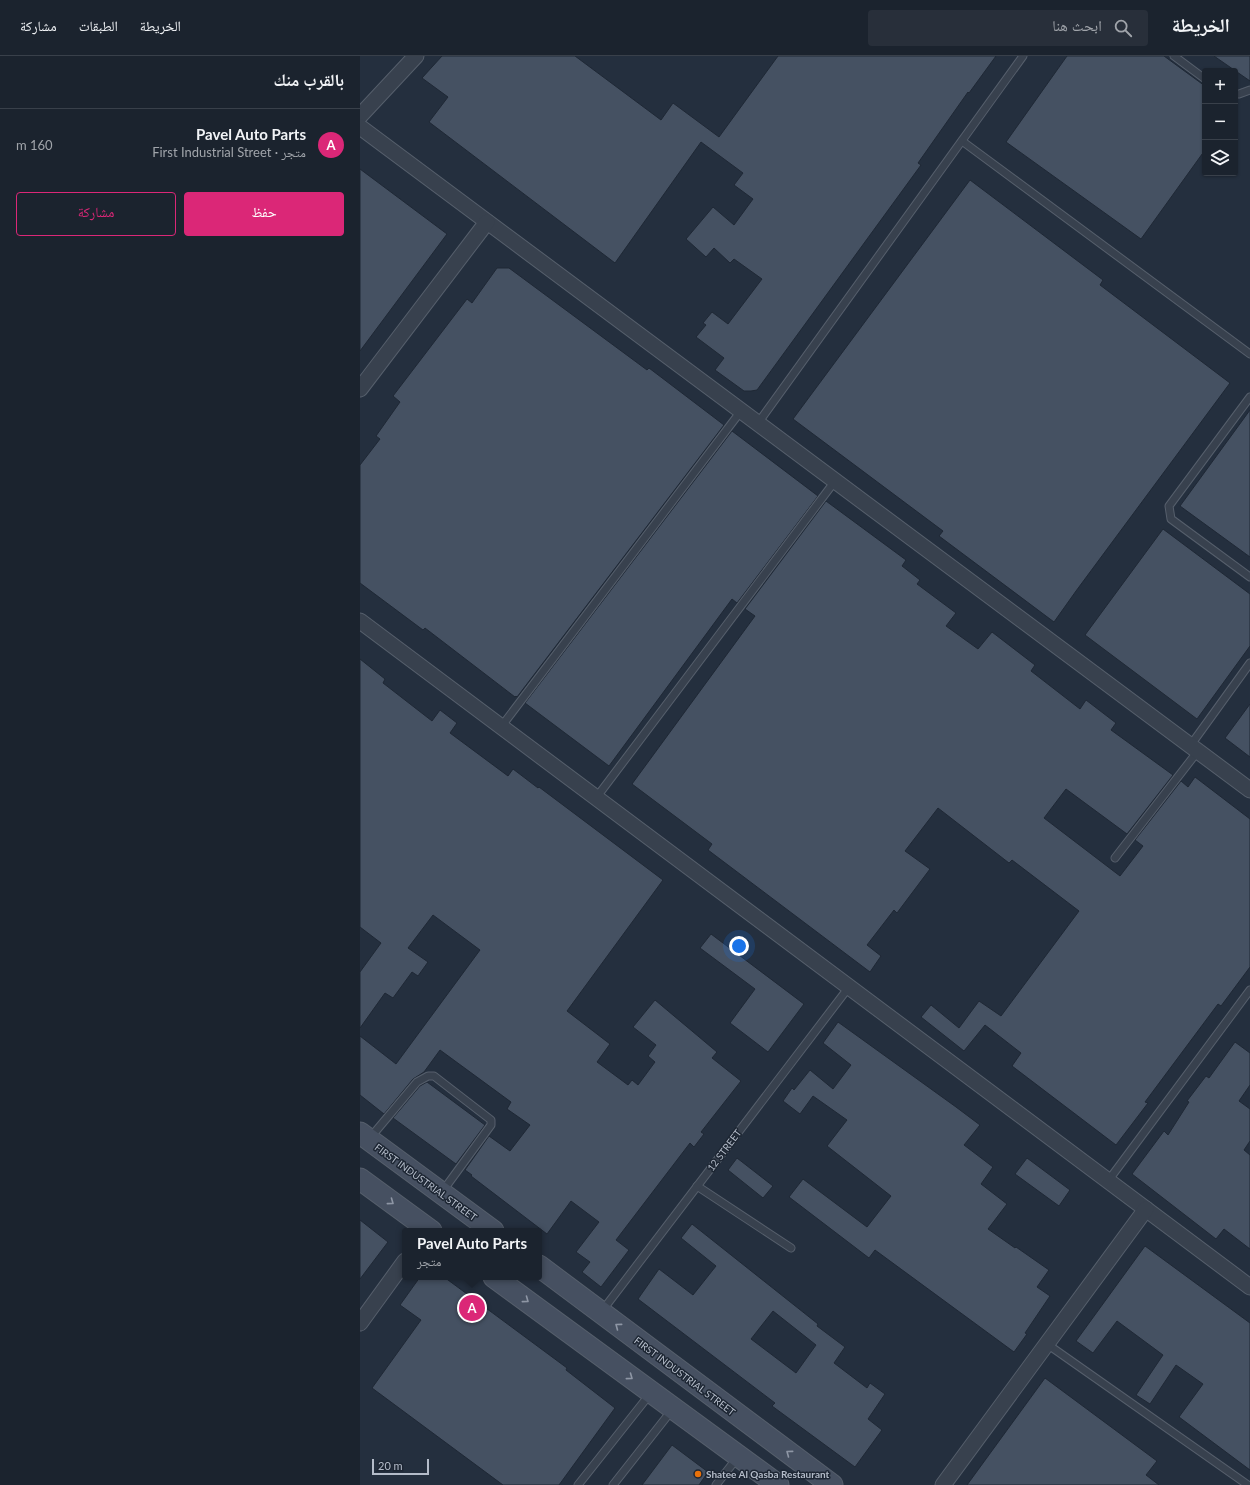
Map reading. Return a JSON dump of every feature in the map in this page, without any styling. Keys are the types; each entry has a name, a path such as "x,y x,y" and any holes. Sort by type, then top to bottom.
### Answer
{"main road":[{"name":"FIRST INDUSTRIAL STREET","path":"364,1136 489,1228"},
{"path":"360,1179 426,1228"},
{"name":"FIRST INDUSTRIAL STREET","path":"542,1268 832,1485"},
{"path":"498,1280 778,1485"}],"street":[{"path":"360,116 416,56"},
{"path":"360,127 1250,790"},
{"path":"360,389 487,222"},
{"path":"360,621 1250,1287"},
{"path":"943,1485 1146,1209"},
{"path":"360,1323 402,1265"}],"lane":[{"path":"758,423 1023,56"},
{"path":"1174,56 1202,77"},
{"path":"1238,94 1250,90"},
{"path":"962,141 1250,354"},
{"path":"1250,397 1169,506 1171,519 1250,577"},
{"path":"501,727 741,411"},
{"path":"596,798 835,481"},
{"path":"1115,858 1194,748 1250,663"},
{"name":"12 STREET","path":"600,1313 849,987"},
{"path":"1108,1181 1250,990"},
{"path":"364,1136 417,1082 428,1076 434,1076 491,1120 491,1125 442,1192"},
{"path":"697,1186 791,1248"},
{"path":"1047,1344 1248,1485"},
{"path":"578,1485 651,1392"},
{"path":"613,1485 674,1408"},
{"path":"716,1485 738,1456"}],"building":[{"path":"442,56 575,56 661,120 673,103 719,137 778,56 996,56 969,93 968,92 918,163 921,165 757,390 744,391 715,370 724,358 696,337 706,325 703,323 712,312 728,324 762,279 734,259 730,263 714,248 706,257 686,239 713,207 734,225 753,199 734,185 743,173 701,142 615,263 429,122 448,97 422,78"},
{"path":"1067,56 1164,56 1202,84 1202,154 1141,239 1006,142"},
{"path":"1214,56 1250,56 1250,81 1238,73 1238,68 1231,68"},
{"path":"360,169 447,234 360,351"},
{"path":"970,180 1103,280 1100,285 1230,383 1054,622 939,536 943,531 793,419"},
{"path":"497,268 509,268 647,370 649,368 724,425 517,697 515,697 425,628 423,630 360,583 360,465 380,439 376,436 400,402 393,396 467,299 472,303"},
{"path":"1250,410 1250,557 1180,506"},
{"path":"732,431 818,496 737,603 732,599 609,766 525,703"},
{"path":"826,501 906,560 902,566 920,580 917,584 956,613 946,626 978,649 992,632 1035,665 1031,671 1080,709 1086,700 1116,723 1111,730 1173,775 1127,834 1066,789 1044,818 1120,876 1143,846 1135,840 1181,781 1188,787 1195,777 1250,819 1250,967 1221,1006 1218,1004 1145,1102 1148,1103 1116,1145 1012,1066 1021,1053 985,1025 964,1051 921,1017 931,1005 959,1028 979,1001 1001,1016 1079,911 1012,860 1009,863 938,808 905,851 930,869 897,913 894,910 867,945 881,956 870,972 708,850 712,844 632,784 755,616 745,609"},
{"path":"1163,529 1250,594 1250,646 1197,719 1085,635"},
{"path":"360,659 385,679 383,683 432,721 440,710 457,723 450,733 508,776 513,769 663,880 567,1011 610,1044 597,1062 628,1085 632,1080 638,1085 655,1062 648,1056 656,1045 633,1027 655,1000 717,1052 712,1058 741,1081 701,1132 704,1134 694,1147 690,1143 616,1240 629,1250 601,1287 582,1272 590,1262 576,1252 599,1222 571,1201 547,1234 542,1230 542,1228 539,1228 465,1170 489,1136 510,1151 530,1125 507,1109 511,1102 440,1050 424,1072 413,1079 384,1114 360,1095 360,1036 396,1064 480,950 433,915 408,948 428,962 418,976 412,972 393,998 385,993 360,1028 360,972 381,943 360,927"},
{"path":"1250,704 1250,757 1225,738"},
{"path":"711,934 804,1004 768,1052 730,1023 755,989 700,948"},
{"path":"838,1022 980,1125 964,1145 993,1167 981,1184 1007,1204 988,1229 1049,1270 1037,1287 1050,1296 1025,1333 1027,1334 1014,1352 875,1250 869,1258 789,1197 803,1179 867,1227 891,1196 827,1146 847,1120 813,1096 800,1114 783,1101 792,1088 794,1090 810,1070 833,1089 851,1065 823,1043"},
{"path":"1235,1042 1250,1053 1250,1085 1239,1101 1250,1109 1250,1141 1244,1150 1250,1155 1250,1249 1224,1229 1216,1239 1132,1174 1164,1131 1168,1135 1189,1102 1187,1101 1206,1076 1209,1078"},
{"path":"427,1082 485,1125 456,1164 393,1118 420,1086"},
{"path":"737,1158 773,1186 763,1198 728,1170"},
{"path":"1027,1158 1070,1190 1059,1206 1015,1174"},
{"path":"360,1220 388,1242 360,1279"},
{"path":"692,1224 845,1347 834,1363 867,1388 870,1383 885,1394 868,1419 882,1430 855,1467 772,1406 775,1403 638,1299 659,1269 693,1295 716,1266 681,1238","holes":["773,1311 816,1345 796,1373 751,1339"]},
{"path":"1145,1246 1250,1323 1250,1470 1179,1417 1203,1384 1176,1365 1150,1404 1136,1395 1163,1355 1117,1321 1093,1353 1076,1341"},
{"path":"418,1280 448,1280 567,1368 566,1370 615,1408 559,1485 503,1485 372,1388 421,1320 400,1305"},
{"path":"1045,1378 1157,1461 1146,1475 1159,1485 967,1485"},
{"path":"672,1445 708,1472 699,1485 642,1485"}],"place":[{"name":"Pavel Auto Parts","path":"472,1308"},
{"name":"Shatee Al Qasba Restaurant","path":"698,1474"}]}
